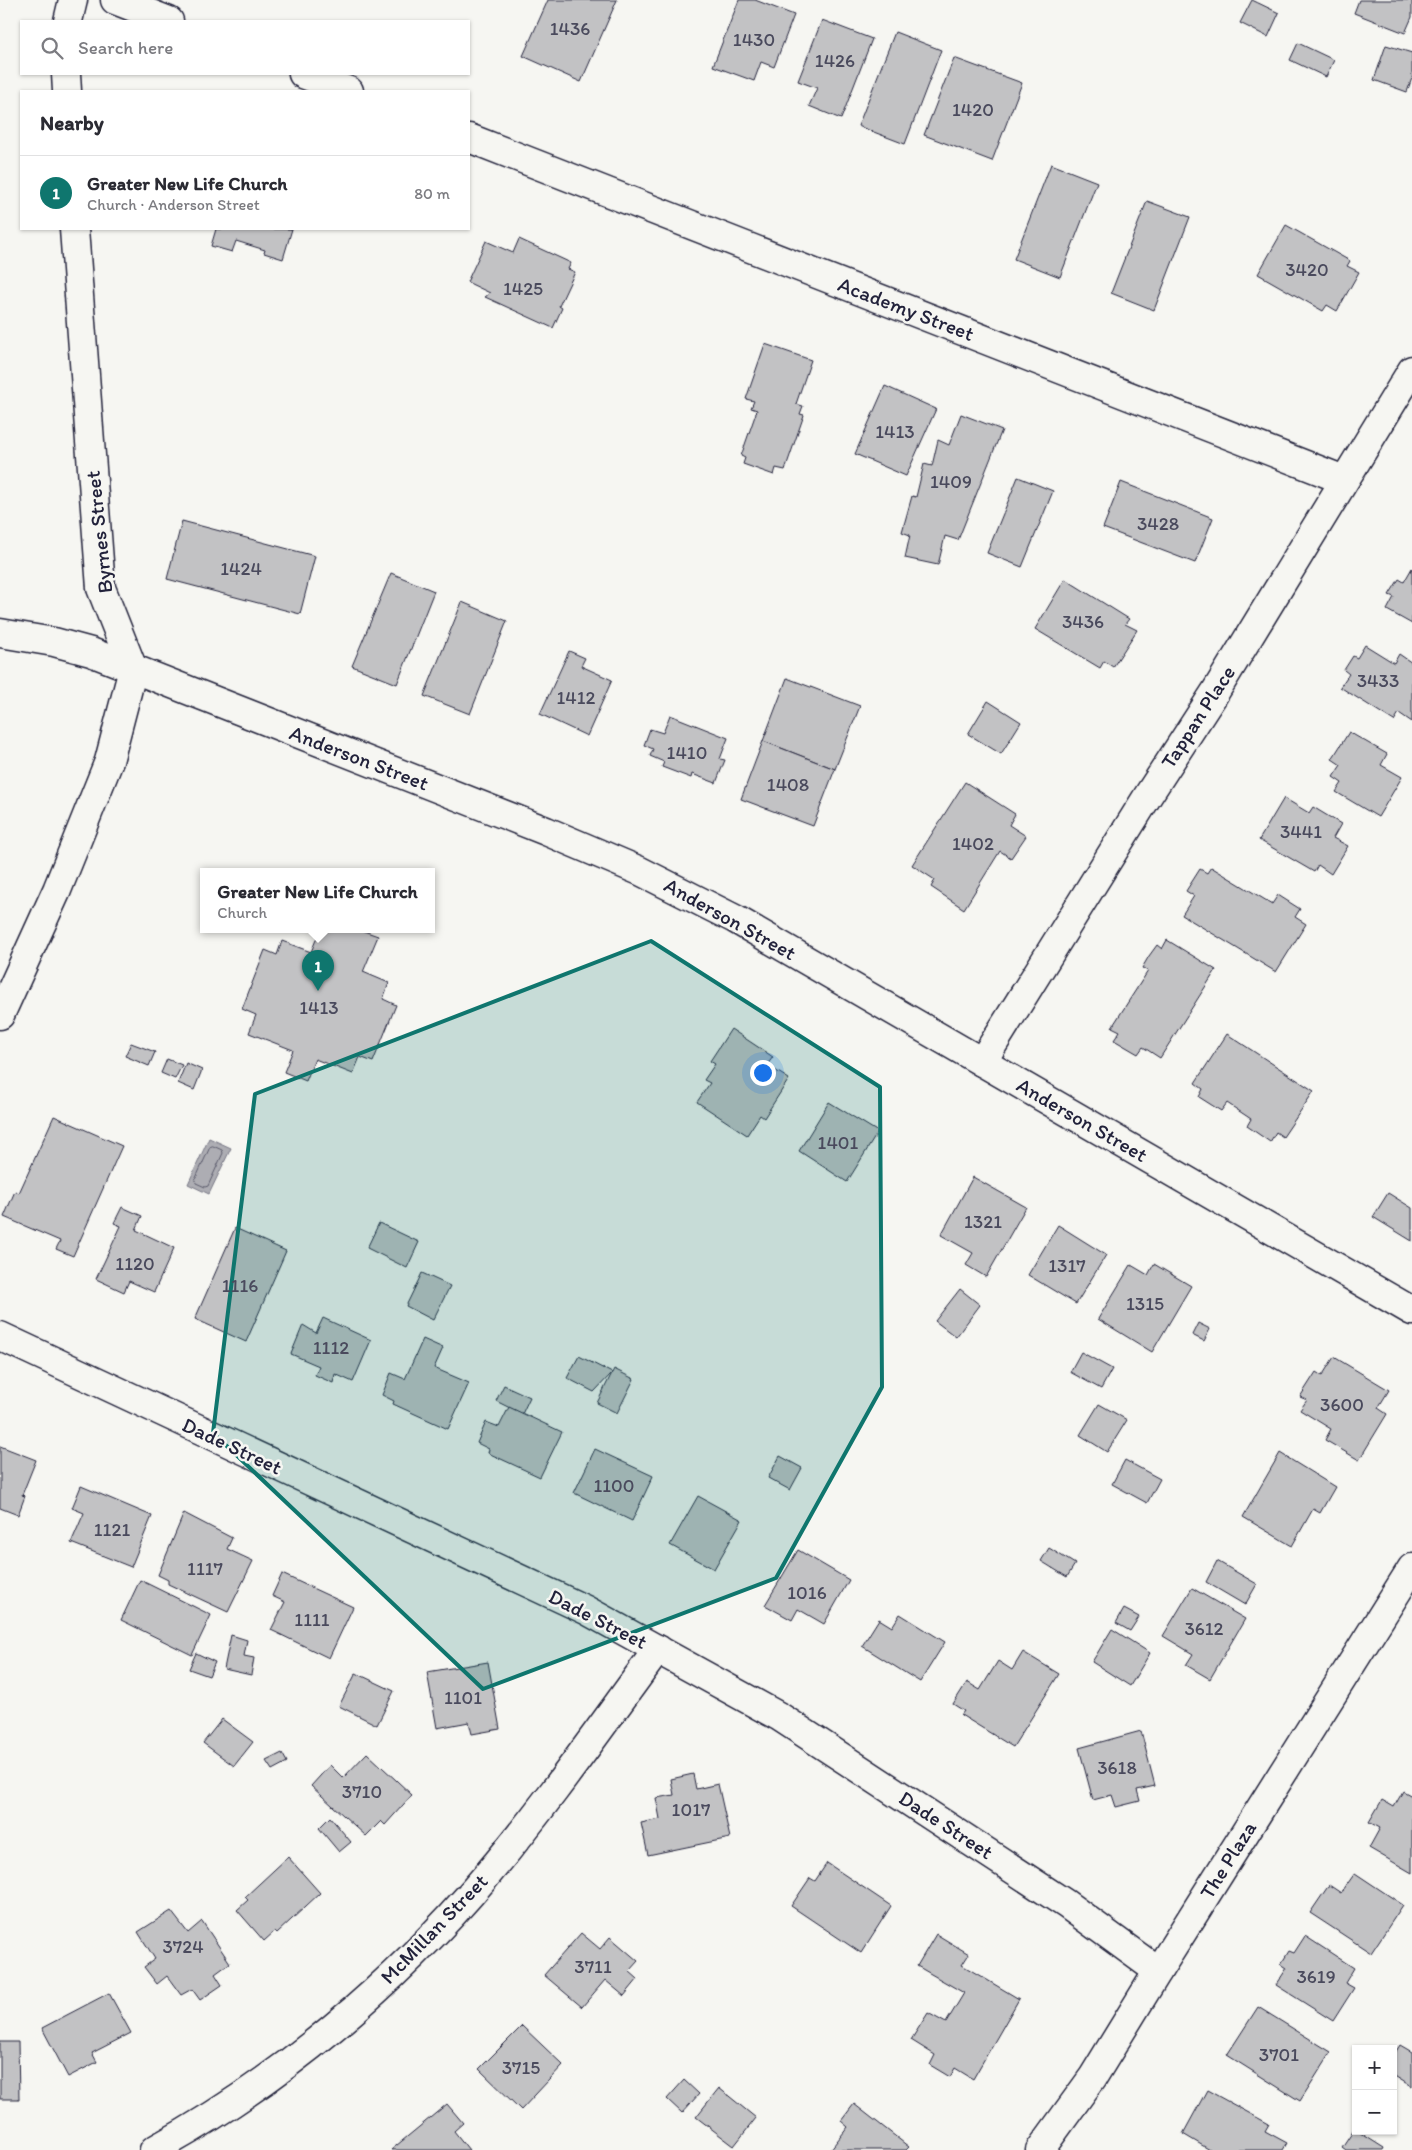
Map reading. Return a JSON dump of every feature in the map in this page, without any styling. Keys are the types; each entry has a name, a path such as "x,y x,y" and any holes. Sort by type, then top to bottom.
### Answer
{"street":[{"path":"68,20 73,0"},
{"path":"115,0 166,20"},
{"path":"66,75 67,90"},
{"path":"306,75 346,90"},
{"name":"Academy Street","path":"470,138 1344,480"},
{"name":"Byrnes Street","path":"74,230 101,588 133,669"},
{"name":"Tappan Place","path":"982,1062 1149,794 1214,694 1412,370"},
{"name":"Anderson Street","path":"0,633 64,644 92,652 546,831 640,871 715,907 1412,1311"},
{"path":"0,1014 57,890 109,761 133,669"},
{"name":"Dade Street","path":"0,1336 586,1610 658,1649 780,1717 1066,1904 1158,1971"},
{"name":"The Plaza","path":"1040,2150 1093,2077 1412,1568"},
{"name":"McMillan Street","path":"154,2150 229,2105 289,2062 338,2023 428,1940 488,1875 658,1649"}],"highlighted area":[{"path":"651,941 880,1087 882,1387 776,1578 483,1689 213,1433 255,1094"}],"water":[{"path":"209,1138 231,1148 209,1194 188,1184"}],"building":[{"path":"548,0 617,0 581,82 523,56"},
{"path":"739,0 755,0 794,15 774,67 761,62 754,81 713,66"},
{"path":"1252,0 1279,13 1268,37 1240,23"},
{"path":"1359,0 1412,0 1412,17 1405,33 1354,13"},
{"path":"822,20 872,39 841,119 809,106 817,88 798,81"},
{"path":"895,32 941,50 905,144 858,126"},
{"path":"1298,43 1334,60 1326,77 1290,60"},
{"path":"1386,45 1412,53 1412,78 1407,92 1374,80"},
{"path":"954,58 1022,83 992,161 924,135"},
{"path":"1051,164 1097,182 1060,277 1014,259"},
{"path":"1147,201 1190,217 1154,310 1111,293"},
{"path":"1286,225 1350,261 1347,266 1359,272 1337,311 1327,305 1323,311 1258,274"},
{"path":"216,230 292,230 283,259 264,253 265,250 236,241 232,252 211,246"},
{"path":"519,239 571,263 568,269 575,272 559,306 562,308 553,328 485,297 490,293 467,282 486,241 513,253"},
{"path":"765,344 811,360 796,404 803,406 800,414 804,415 785,470 776,468 774,475 743,464 745,458 741,456 757,410 751,408 754,401 746,399"},
{"path":"885,386 936,409 906,476 855,454"},
{"path":"961,414 1002,430 958,540 945,536 938,565 905,558 910,535 902,532 912,496 916,497 924,464 932,466 938,440 949,445"},
{"path":"1018,477 1053,491 1022,567 987,553"},
{"path":"1121,482 1213,518 1195,563 1103,528"},
{"path":"182,521 315,556 300,614 167,579"},
{"path":"1412,568 1412,624 1387,610 1394,597 1389,595 1399,579 1404,582"},
{"path":"391,573 434,591 397,684 352,666"},
{"path":"1065,579 1129,619 1125,624 1137,630 1113,667 1104,661 1100,668 1035,629"},
{"path":"462,602 507,621 470,714 424,696"},
{"path":"1365,645 1394,663 1399,654 1412,663 1412,722 1399,713 1394,721 1340,687 1349,674 1344,670 1353,656 1357,658"},
{"path":"569,651 585,658 581,666 612,680 587,736 540,714"},
{"path":"787,678 860,706 835,769 763,741"},
{"path":"988,701 1021,722 1001,754 968,734"},
{"path":"670,715 728,738 720,759 725,760 716,783 692,774 691,778 662,767 664,762 650,756 653,749 644,745 650,729 663,733"},
{"path":"1349,732 1387,754 1381,765 1402,777 1378,817 1336,792 1342,783 1333,777 1341,765 1332,759"},
{"path":"763,741 835,769 813,826 741,799"},
{"path":"965,782 1015,814 1009,825 1026,836 1011,858 1000,851 964,909 931,887 935,880 912,865"},
{"path":"1284,798 1309,813 1313,807 1341,824 1333,838 1348,846 1331,874 1318,865 1314,872 1259,840"},
{"path":"1211,867 1272,904 1278,895 1300,909 1295,917 1306,924 1276,972 1182,915 1194,896 1186,891 1200,869 1207,873"},
{"path":"319,933 370,933 378,936 363,972 389,983 383,999 396,1005 373,1062 360,1057 353,1074 315,1059 306,1081 284,1072 293,1050 249,1033 256,1015 242,1009 265,950 277,955 282,941 311,952"},
{"path":"1167,940 1216,970 1160,1058 1143,1047 1138,1054 1114,1040 1120,1031 1112,1027 1148,971 1142,968 1149,956 1157,945 1162,949"},
{"path":"731,1029 773,1057 767,1065 789,1079 764,1118 760,1115 747,1135 697,1102 710,1083 704,1080 715,1064 710,1061"},
{"path":"1227,1034 1314,1091 1283,1137 1276,1132 1270,1142 1247,1126 1251,1119 1227,1103 1221,1111 1199,1097 1203,1089 1195,1083"},
{"path":"131,1043 155,1052 149,1066 125,1056"},
{"path":"167,1059 182,1065 175,1079 161,1073"},
{"path":"186,1063 202,1070 194,1090 178,1083"},
{"path":"829,1102 878,1132 847,1182 799,1151"},
{"path":"54,1116 122,1146 73,1256 56,1249 60,1241 4,1217 15,1191 19,1193"},
{"path":"973,1177 1026,1207 986,1277 966,1265 973,1253 941,1235"},
{"path":"1388,1193 1412,1208 1412,1241 1373,1217"},
{"path":"122,1207 142,1216 136,1230 174,1248 154,1292 129,1281 124,1292 96,1279 121,1226 114,1223"},
{"path":"379,1223 419,1242 407,1268 367,1248"},
{"path":"1058,1225 1106,1255 1076,1304 1028,1275"},
{"path":"235,1228 286,1251 246,1342 195,1319"},
{"path":"1154,1264 1191,1286 1152,1352 1098,1319 1131,1265 1148,1275"},
{"path":"422,1273 450,1286 433,1320 406,1306"},
{"path":"960,1289 980,1305 956,1337 935,1321"},
{"path":"323,1318 371,1340 353,1382 335,1374 333,1383 315,1375 319,1366 291,1354 303,1325 316,1333"},
{"path":"1198,1323 1210,1329 1204,1341 1192,1335"},
{"path":"423,1339 443,1348 434,1368 469,1383 448,1429 393,1404 394,1401 382,1395 391,1373 405,1379"},
{"path":"1081,1352 1112,1369 1101,1389 1070,1372"},
{"path":"579,1356 612,1373 594,1392 567,1378"},
{"path":"1334,1357 1389,1390 1378,1408 1387,1414 1359,1460 1325,1440 1331,1429 1300,1410 1307,1400 1300,1397 1316,1372 1322,1376"},
{"path":"614,1369 634,1379 617,1413 597,1403"},
{"path":"504,1385 530,1397 522,1414 496,1401"},
{"path":"1099,1404 1127,1420 1107,1452 1080,1435"},
{"path":"509,1407 562,1432 540,1477 488,1453 489,1449 477,1443 486,1422 499,1427"},
{"path":"0,1446 36,1460 22,1495 25,1496 18,1515 0,1508"},
{"path":"595,1449 653,1476 632,1521 574,1493"},
{"path":"1280,1453 1335,1487 1320,1513 1313,1509 1292,1546 1243,1517"},
{"path":"780,1456 802,1468 790,1490 768,1478"},
{"path":"1125,1460 1160,1479 1147,1503 1112,1484"},
{"path":"81,1486 152,1516 131,1567 71,1543 84,1513 72,1508"},
{"path":"698,1496 742,1520 714,1569 670,1545"},
{"path":"184,1513 232,1538 227,1549 253,1561 228,1612 168,1584 168,1580 158,1575"},
{"path":"1049,1548 1075,1564 1067,1577 1041,1561"},
{"path":"798,1550 849,1580 824,1624 798,1609 792,1620 765,1605"},
{"path":"1217,1561 1257,1584 1245,1605 1206,1582"},
{"path":"282,1574 353,1607 329,1658 271,1630 285,1602 272,1596"},
{"path":"140,1580 211,1615 192,1655 121,1620"},
{"path":"1192,1588 1245,1619 1210,1679 1186,1665 1193,1654 1163,1636"},
{"path":"1124,1609 1139,1617 1130,1631 1116,1623"},
{"path":"900,1614 945,1642 920,1682 862,1646 879,1619 892,1627"},
{"path":"1112,1629 1150,1653 1130,1686 1092,1662"},
{"path":"231,1635 247,1640 244,1656 254,1658 251,1675 224,1669"},
{"path":"1023,1652 1059,1674 1013,1747 961,1715 964,1711 953,1704 967,1682 980,1690 998,1661 1012,1670"},
{"path":"196,1653 215,1662 209,1676 189,1669"},
{"path":"488,1662 500,1729 472,1734 469,1722 437,1728 427,1672"},
{"path":"356,1673 394,1691 377,1725 339,1706"},
{"path":"222,1719 253,1742 234,1766 203,1743"},
{"path":"1141,1731 1155,1786 1137,1790 1140,1801 1116,1807 1112,1795 1093,1800 1079,1748"},
{"path":"282,1753 287,1762 272,1770 266,1761"},
{"path":"367,1753 412,1795 385,1825 381,1821 366,1836 311,1786 330,1765 343,1778"},
{"path":"693,1774 696,1789 718,1784 730,1838 648,1855 641,1823 660,1819 656,1798 674,1795 671,1779"},
{"path":"1403,1791 1412,1796 1412,1873 1369,1848 1380,1828 1369,1822 1382,1800 1394,1807"},
{"path":"330,1817 351,1842 339,1852 319,1828"},
{"path":"288,1857 320,1893 277,1933 275,1931 264,1941 237,1910 248,1900 245,1897"},
{"path":"827,1863 891,1906 861,1953 791,1906 810,1878 815,1881"},
{"path":"1355,1873 1403,1905 1371,1953 1310,1913 1329,1885 1341,1893"},
{"path":"171,1911 188,1933 202,1921 230,1963 215,1974 222,1985 200,2000 192,1989 181,1995 167,1976 157,1984 144,1967 155,1959 138,1932"},
{"path":"581,1933 600,1949 610,1937 638,1961 629,1971 638,1979 624,1996 605,1980 582,2007 544,1975"},
{"path":"936,1934 969,1954 962,1965 1019,1999 973,2079 955,2068 950,2077 930,2065 935,2055 911,2040 928,2013 946,2023 964,1993 917,1966"},
{"path":"1305,1936 1354,1968 1345,1983 1354,1988 1333,2021 1276,1985 1287,1968 1281,1964 1289,1951 1294,1953"},
{"path":"109,1993 131,2033 92,2053 97,2062 68,2077 42,2028"},
{"path":"1258,2007 1331,2052 1300,2101 1227,2055"},
{"path":"522,2026 563,2065 521,2110 479,2069"},
{"path":"0,2042 18,2042 19,2099 0,2099"},
{"path":"1400,2045 1412,2052 1412,2087 1397,2078 1397,2050"},
{"path":"684,2080 699,2094 682,2113 667,2099"},
{"path":"719,2088 756,2118 734,2146 696,2117"},
{"path":"1207,2090 1269,2124 1265,2131 1287,2143 1283,2150 1210,2150 1183,2134"},
{"path":"447,2104 463,2123 454,2131 469,2150 391,2150"},
{"path":"854,2104 909,2147 906,2150 830,2150 848,2127 841,2121"},
{"path":"1352,2132 1352,2135 1363,2135 1384,2148 1383,2150 1346,2150 1342,2147"}],"place":[{"name":"Greater New Life Church","path":"318,991"}]}
